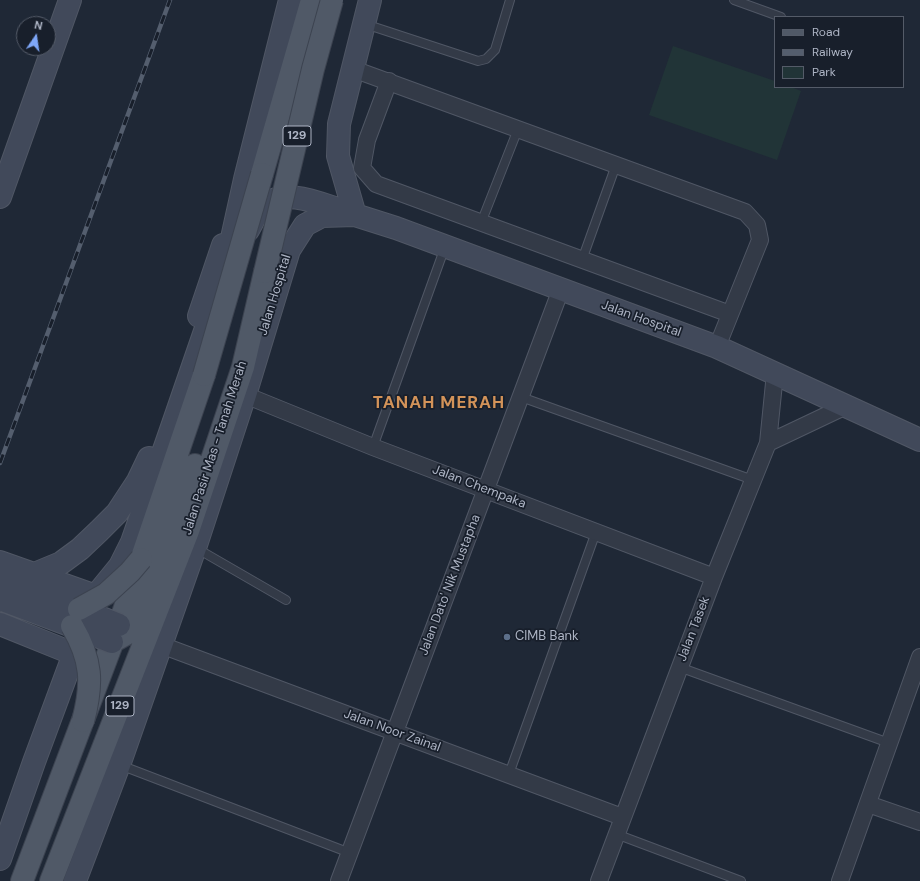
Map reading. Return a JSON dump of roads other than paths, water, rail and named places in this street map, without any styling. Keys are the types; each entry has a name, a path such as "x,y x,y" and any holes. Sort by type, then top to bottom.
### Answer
{"main road":[{"path":"0,859 34,762 96,596 120,566 132,542 201,345 227,265 244,179 290,0"},
{"name":"129","path":"118,634 141,559 204,375 312,0"},
{"name":"Jalan Pasir Mas - Tanah Merah","path":"51,881 188,531 243,367 313,69 332,0"},
{"path":"355,215 338,156 339,124 370,0"},
{"path":"0,197 65,2"},
{"path":"32,575 61,563 80,549 117,513 138,481 157,444 244,179"},
{"path":"227,265 262,207 271,201 290,197 301,198 355,215"},
{"name":"Jalan Hospital","path":"76,881 162,645 195,548 245,395 288,250 305,225 322,216 355,215 396,228 717,347 920,440"},
{"path":"0,578 75,617 118,634 132,630 136,624 198,457 230,365 253,323"},
{"path":"75,617 106,594 130,572 141,559"},
{"path":"0,562 32,575 96,596"},
{"path":"0,599 75,617"},
{"path":"75,617 88,662 90,682 88,702 83,721"},
{"path":"0,624 74,654"},
{"path":"22,881 118,634"},
{"path":"42,881 124,657 126,648 118,634"}],"street":[{"path":"353,69 745,212 757,224 760,240 717,347"},
{"path":"389,81 367,140 362,168 376,184 730,314"},
{"name":"Jalan Dato' Nik Mustapha","path":"339,881 561,289"},
{"name":"Jalan Tasek","path":"599,881 679,667 768,443 775,374"},
{"name":"Jalan Chempaka","path":"245,395 373,447 714,577"},
{"path":"768,443 846,406"},
{"name":"Jalan Noor Zainal","path":"162,645 622,817"},
{"path":"840,881 919,664"},
{"path":"868,804 920,822"}],"lane":[{"path":"364,24 478,61 486,59 495,50 510,0"},
{"path":"734,0 778,16"},
{"path":"481,223 518,129"},
{"path":"582,260 616,165"},
{"path":"373,447 445,247"},
{"path":"521,397 754,480"},
{"path":"509,774 596,532"},
{"path":"195,548 286,600"},
{"path":"679,667 889,743"},
{"path":"119,765 350,853"},
{"path":"616,834 741,881"}],"railway":[{"path":"0,463 170,0"}],"place":[{"name":"CIMB Bank","path":"507,637"}],"district":[{"name":"TANAH MERAH","path":"439,404"}]}
